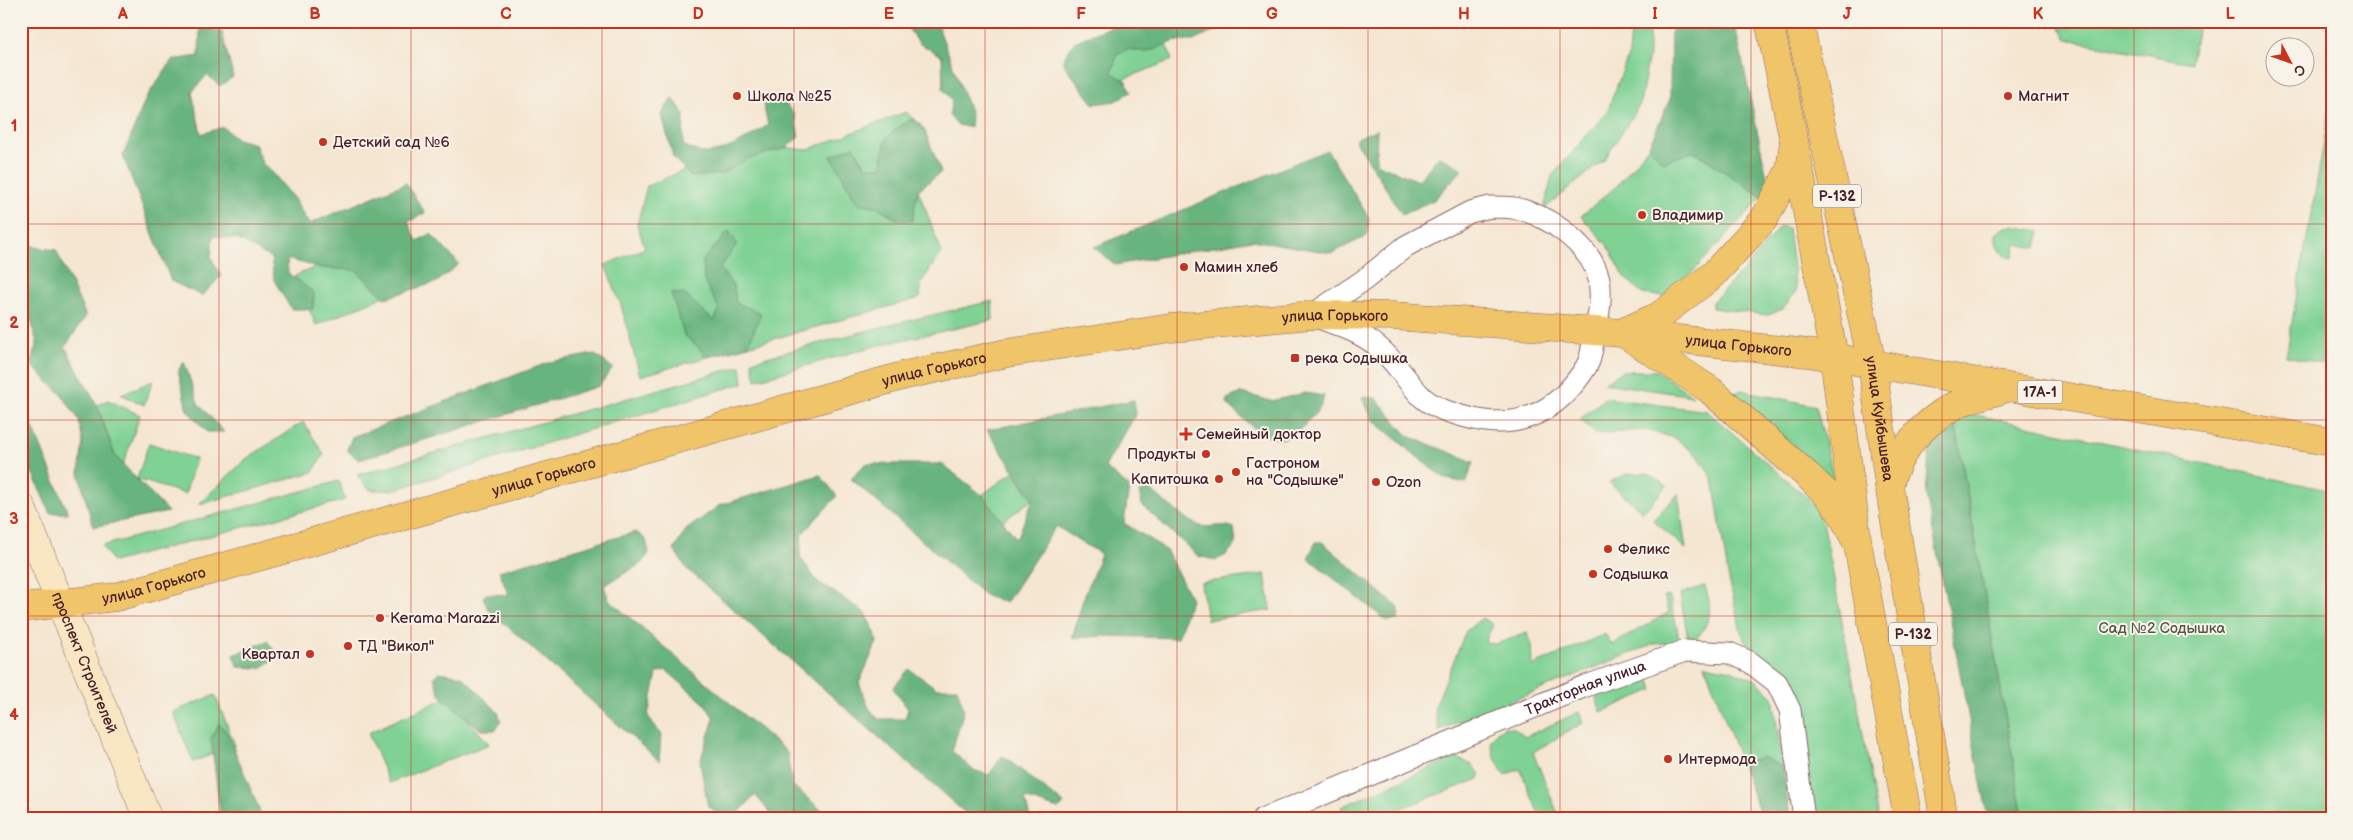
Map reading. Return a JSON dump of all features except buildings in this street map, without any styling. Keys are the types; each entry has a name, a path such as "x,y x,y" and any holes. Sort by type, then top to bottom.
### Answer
{"main road":[{"name":"Р-132","path":"1769,21 1794,141 1834,358 1858,546 1908,819"},
{"name":"улица Куйбышева","path":"1799,21 1872,364 1889,484 1944,819"},
{"path":"1622,333 1659,316 1713,276 1758,226 1764,219 1790,170 1794,141"},
{"name":"улица Горького","path":"21,608 116,597 906,375 1007,352 1162,330 1312,315 1393,316 1595,330 1872,364"},
{"path":"1622,333 1710,390 1807,475 1828,495 1842,514 1858,546"},
{"name":"17А-1","path":"1872,364 2332,442"},
{"path":"1889,484 1894,468 1913,436 1955,405 2010,387"},
{"name":"проспект Строителей","path":"21,506 62,603 148,819"}],"street":[{"path":"1490,207 1514,208 1546,220 1560,228 1578,243 1592,263 1598,279 1601,304 1589,362 1577,380 1558,402 1537,415 1509,422 1468,418 1437,408 1422,396 1377,346 1360,335 1312,315 1364,280 1406,246 1470,212 1490,207"},
{"name":"Тракторная улица","path":"1264,819 1583,686 1685,651 1729,654 1750,662 1777,683 1790,710 1804,819"}],"green space":[{"path":"936,21 971,114 970,127 958,125 949,116 952,100 943,89 942,56 920,44 903,22"},
{"path":"1118,21 1212,21 1216,30 1193,41 1176,41 1146,52 1128,49 1117,54 1112,73 1126,81 1131,92 1115,101 1094,104 1062,62 1074,42 1115,25"},
{"path":"1157,21 1172,60 1096,90 1081,51"},
{"path":"1632,21 1649,21 1649,54 1640,104 1605,159 1544,209 1552,176 1607,112 1629,54"},
{"path":"1671,21 1734,21 1768,182 1762,197 1694,151 1663,162 1649,146 1670,99"},
{"path":"2055,21 2177,21 2198,26 2191,63 2067,39"},
{"path":"200,26 222,32 233,77 220,86 207,75 192,92 201,134 223,127 237,139 255,144 262,163 274,174 294,199 309,224 406,183 425,213 408,222 417,241 431,234 459,264 437,282 385,298 356,270 321,268 287,259 288,273 314,293 313,309 291,309 274,280 271,258 237,239 213,236 211,257 221,276 202,296 171,281 123,156 146,98 172,60 199,56"},
{"path":"778,95 794,114 799,137 786,148 747,159 722,174 691,177 673,157 662,115 672,97 684,114 683,145 697,152 711,153 728,148 768,125 763,103"},
{"path":"2332,97 2332,365 2286,356"},
{"path":"906,112 924,129 941,172 918,190 942,253 922,281 920,298 640,376 621,305 605,265 645,248 637,225 647,186 750,143 807,150"},
{"path":"914,118 924,129 941,172 918,190 912,221 896,219 878,207 857,203 831,156 854,146 866,167 882,167 884,148 888,136"},
{"path":"1377,129 1376,163 1418,181 1439,156 1463,169 1434,200 1402,214 1355,139"},
{"path":"1649,146 1663,162 1694,151 1762,197 1677,289 1664,296 1642,294 1624,276 1608,246 1581,216 1618,185"},
{"path":"1327,150 1369,218 1367,236 1332,253 1252,240 1115,265 1094,247"},
{"path":"21,172 33,195 21,211"},
{"path":"1780,226 1788,228 1796,292 1783,309 1768,315 1712,308 1712,302 1747,267"},
{"path":"2011,226 2040,231 2036,248 2016,244 2013,258 2001,253 1997,247 1996,234 2003,228"},
{"path":"729,231 737,244 720,268 734,287 736,303 761,313 748,346 706,357 684,335 671,293 684,294 714,321 719,309 704,281 703,260"},
{"path":"21,236 35,247 56,250 86,316 65,347 97,405 115,456 168,512 93,527 79,473 83,443 79,420 62,395 30,364 37,343 30,316 21,300"},
{"path":"375,241 396,291 316,325 295,276"},
{"path":"992,301 993,320 875,346 756,380 752,361 873,329"},
{"path":"594,354 613,368 599,386 359,460 347,450 352,437 550,362"},
{"path":"184,362 198,403 224,432 207,432 187,410 179,374 179,369"},
{"path":"741,366 743,383 393,490 370,490 357,475"},
{"path":"1623,371 1657,371 1693,396 1603,383"},
{"path":"153,381 144,405 121,394"},
{"path":"1741,390 1816,406 1834,480 1732,395"},
{"path":"1241,393 1271,401 1305,393 1324,396 1318,410 1296,433 1285,438 1275,439 1256,430 1227,404 1227,399"},
{"path":"1362,397 1376,398 1408,436 1474,462 1466,483 1446,479 1432,469 1373,420"},
{"path":"21,398 68,513 50,513 21,447"},
{"path":"1605,398 1707,411 1810,500 1824,526 1879,819 1813,819 1794,686 1782,670 1757,659 1741,632 1728,575 1713,479 1698,456 1675,438 1646,430 1595,434 1580,419"},
{"path":"108,400 140,415 123,465 115,456 97,405"},
{"path":"1134,400 1136,414 1105,467 1129,487 1124,523 1166,550 1191,599 1178,638 1106,636 1072,638 1083,600 1101,554 1056,526 1006,603 986,596 851,479 865,464 942,464 982,495 1017,539 1033,499 987,430"},
{"name":"Сад №2 Содышка","path":"1953,410 2332,491 2332,819 2023,819"},
{"path":"1953,410 2023,819 1988,819 1926,494 1932,413"},
{"path":"303,422 324,454 313,472 198,505 246,459"},
{"path":"149,443 196,459 185,494 137,479"},
{"path":"1013,472 1033,499 1002,522 982,495"},
{"path":"1647,473 1667,486 1643,512 1609,482 1627,474"},
{"path":"820,475 837,496 802,534 800,557 817,581 864,612 875,632 877,642 859,683 869,708 878,719 905,719 908,709 893,688 909,669 936,688 957,688 964,710 952,751 973,770 989,775 1002,756 1064,804 1058,809 1025,798 1030,819 972,819 687,569 674,550 686,530 720,505"},
{"path":"339,481 345,500 113,562 102,546"},
{"path":"1150,490 1197,525 1207,527 1229,526 1234,528 1236,544 1226,555 1216,560 1198,556 1142,505 1139,492"},
{"path":"1678,494 1686,549 1653,520"},
{"path":"636,532 646,540 649,553 643,562 604,586 609,600 787,752 792,785 832,819 776,819 755,795 733,819 722,819 708,806 700,762 714,718 704,703 666,670 657,673 648,716 661,734 659,761 488,609 483,597 486,594 509,595 499,571"},
{"path":"1316,542 1322,542 1399,608 1398,620 1387,621 1308,558"},
{"path":"1265,574 1271,610 1207,620 1201,583"},
{"path":"1705,586 1710,608 1708,619 1697,638 1688,639 1680,594"},
{"path":"1664,596 1670,597 1680,642 1654,644 1439,730 1434,709 1466,631 1482,618 1493,625 1485,642 1496,644 1527,633 1531,641 1532,666 1605,634 1612,645 1669,612"},
{"path":"267,641 279,656 261,668 238,667 233,655"},
{"path":"1705,665 1731,670 1756,680 1773,697 1790,819 1762,819"},
{"path":"439,672 462,676 498,712 501,722 495,730 481,730 440,695 434,677"},
{"path":"1648,673 1653,690 1601,712 1595,694"},
{"path":"215,695 235,745 193,762 173,712"},
{"path":"448,697 489,744 389,783 368,733"},
{"path":"1579,712 1583,723 1533,752 1560,819 1541,819 1520,769 1504,775 1493,754 1491,741 1497,732 1505,727 1514,728 1525,737"},
{"path":"219,724 227,732 263,819 221,819 211,738"},
{"path":"1455,757 1472,765 1481,775 1479,779 1383,815 1381,819 1346,819 1341,807"},
{"path":"1763,757 1783,768 1790,819 1762,819 1742,764"}],"place":[{"name":"Школа №25","path":"737,96"},
{"name":"Магнит","path":"2008,96"},
{"name":"Детский сад №6","path":"323,142"},
{"name":"Владимир","path":"1642,215"},
{"name":"Мамин хлеб","path":"1184,267"},
{"name":"река Содышка","path":"1295,358"},
{"name":"Семейный доктор","path":"1186,434"},
{"name":"Продукты","path":"1206,454"},
{"name":"Гастроном на \"Содышке\"","path":"1236,472"},
{"name":"Капитошка","path":"1219,479"},
{"name":"Ozon","path":"1376,482"},
{"name":"Феликс","path":"1608,549"},
{"name":"Содышка","path":"1593,574"},
{"name":"Kerama Marazzi","path":"380,618"},
{"name":"ТД \"Викол\"","path":"348,646"},
{"name":"Квартал","path":"310,654"},
{"name":"Интермода","path":"1668,759"}]}
